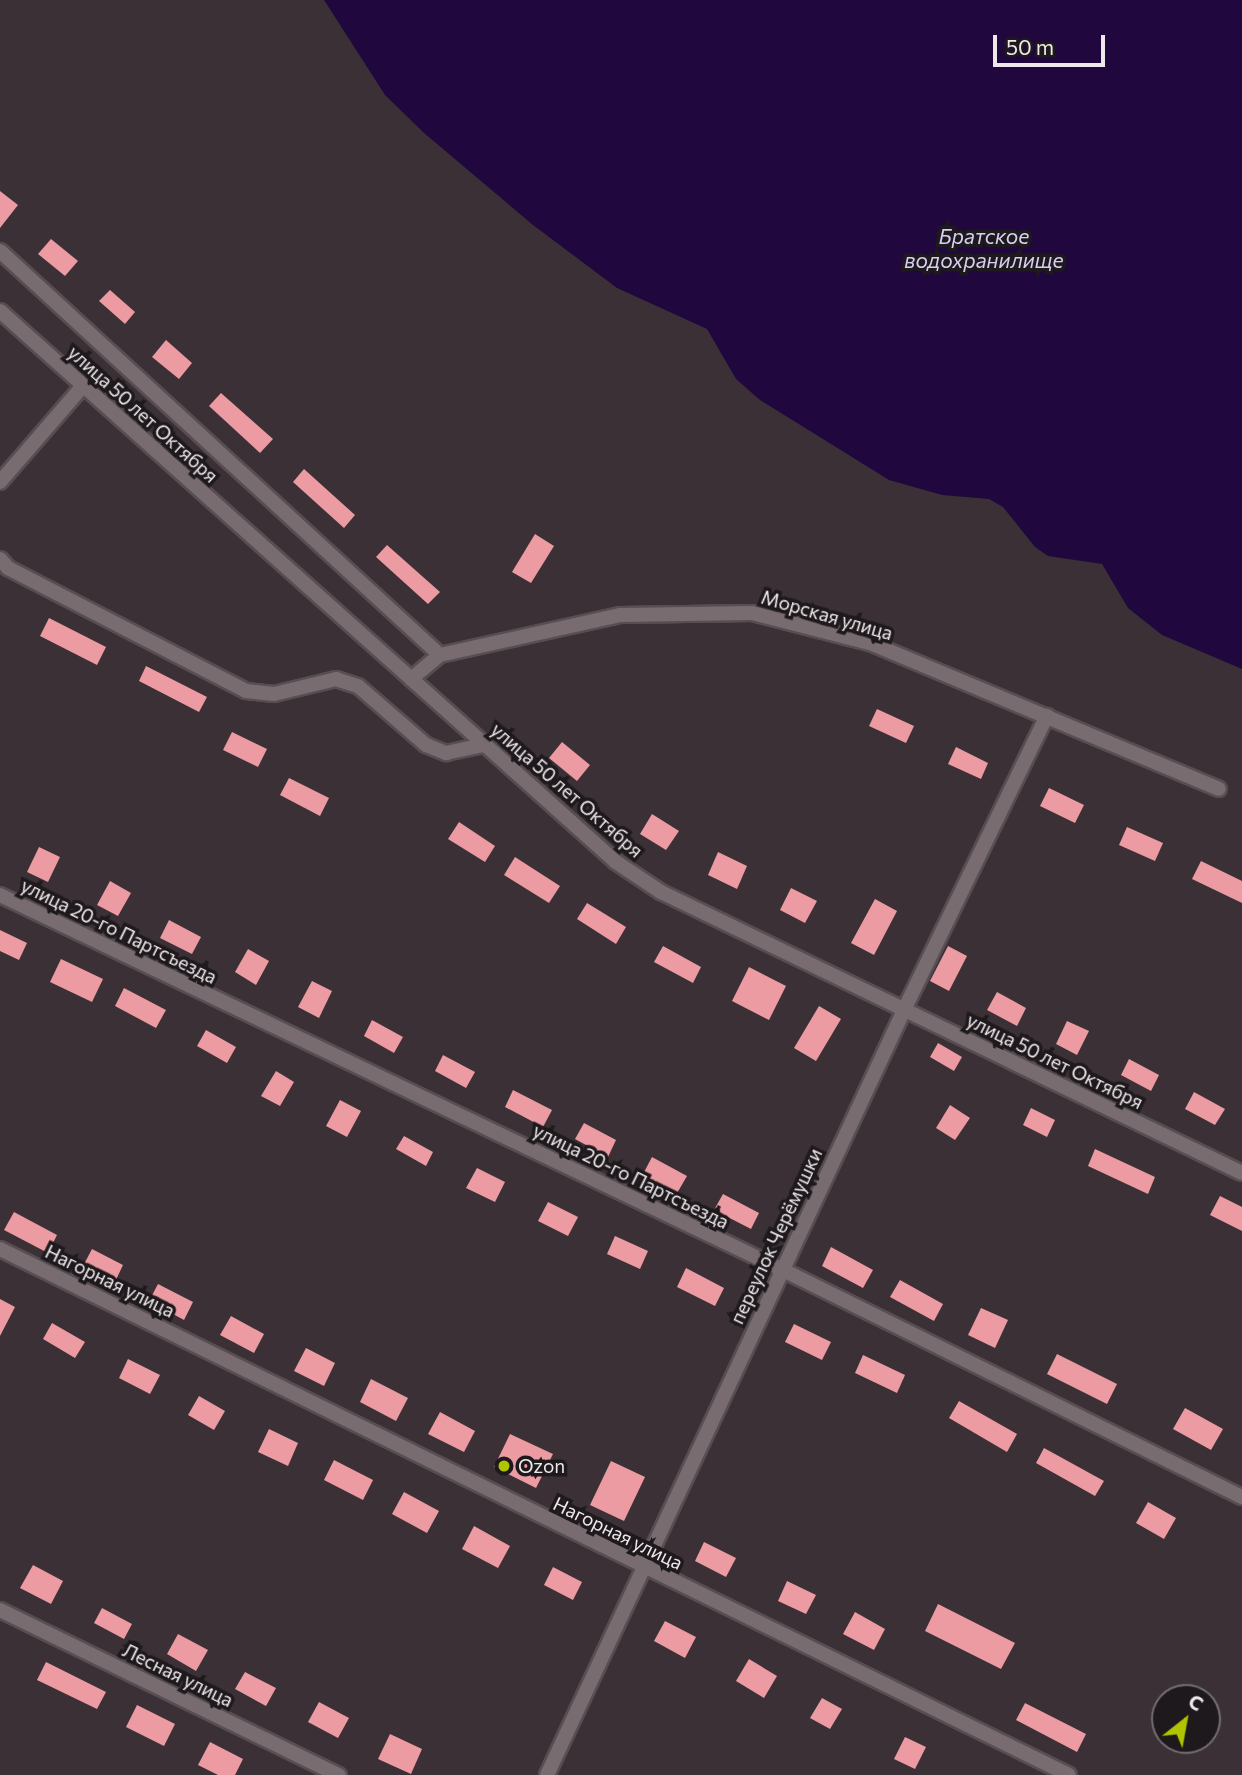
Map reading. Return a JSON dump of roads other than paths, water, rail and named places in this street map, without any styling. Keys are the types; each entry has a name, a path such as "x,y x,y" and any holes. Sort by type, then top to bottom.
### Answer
{"street":[{"path":"0,251 440,655"},
{"name":"улица 50 лет Октября","path":"0,312 616,862 661,892 1242,1173"},
{"path":"1,479 83,386"},
{"path":"0,559 8,568 246,691 274,694 336,679 358,686 426,745 446,753 485,745"},
{"name":"Морская улица","path":"411,679 440,655 620,615 752,613 870,643 1220,789"},
{"name":"переулок Черёмушки","path":"547,1775 641,1566 781,1269 1047,716"},
{"name":"улица 20-го Партсъезда","path":"0,895 781,1269 1242,1497"},
{"name":"Нагорная улица","path":"0,1249 1069,1775"},
{"name":"Лесная улица","path":"0,1610 339,1775"}],"water":[{"name":"Братское водохранилище","path":"324,0 1242,0 1242,669 1162,635 1128,608 1102,564 1048,556 1035,547 1003,507 989,499 942,495 889,480 760,400 736,379 707,329 617,288 533,225 424,133 385,95"}],"place":[{"name":"Ozon","path":"504,1466"}]}
